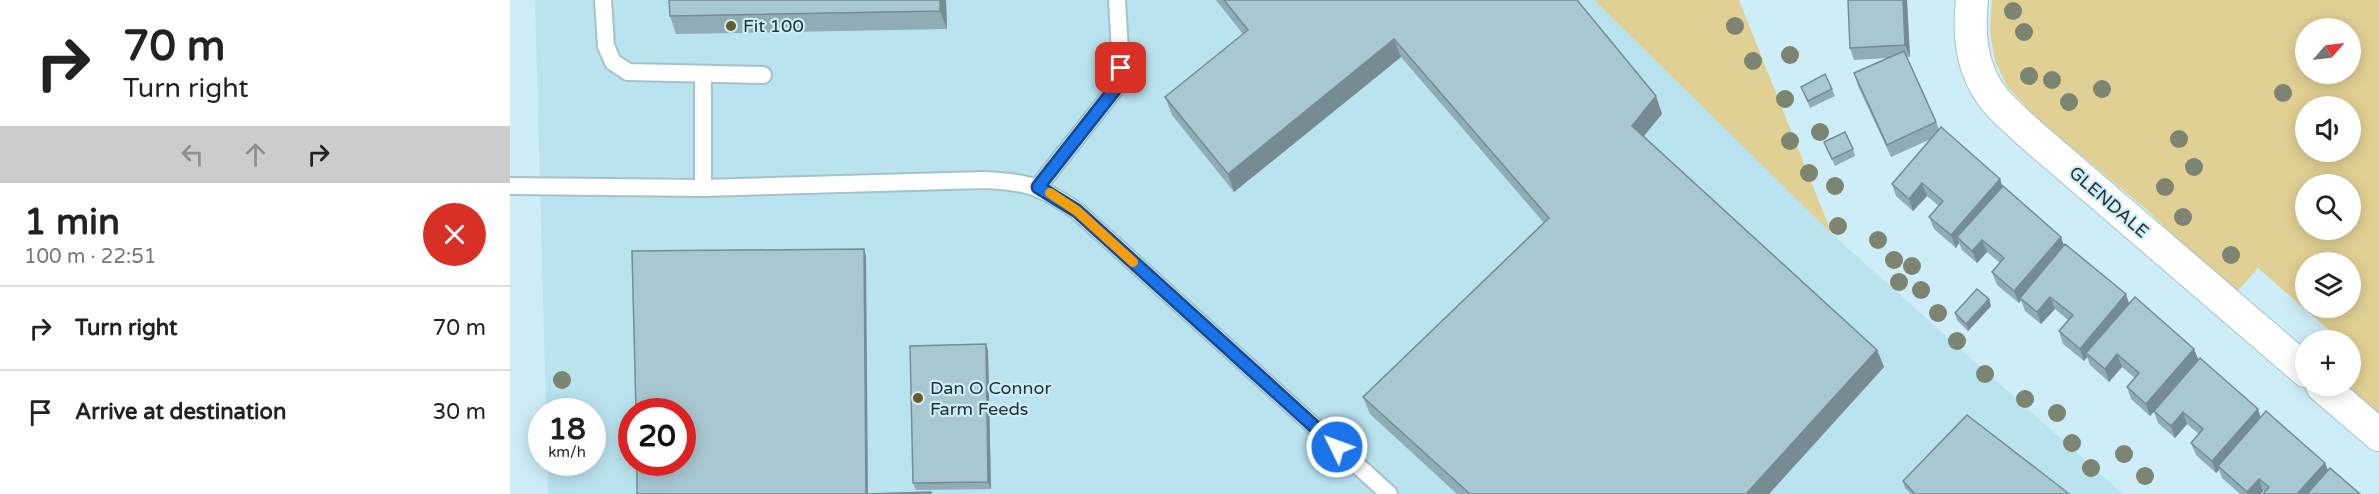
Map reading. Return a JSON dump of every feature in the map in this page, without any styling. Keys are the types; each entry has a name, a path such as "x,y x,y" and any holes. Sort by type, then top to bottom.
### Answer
{"street":[{"name":"GLENDALE","path":"1972,0 1969,24 1976,66 1995,100 2037,140 2295,362"},
{"path":"2334,396 2379,435"}],"lane":[{"path":"603,0 606,46 614,62 628,72 763,75"},
{"path":"1038,187 1115,89 1121,68 1117,0"},
{"path":"703,74 703,188"},
{"path":"510,186 703,188 984,180 1038,187 1077,211 1389,494"}],"shaded area":[{"path":"535,0 1594,0 1832,234 2123,494 548,494 547,476 606,476 606,398 546,398"},
{"path":"1594,0 1739,0 1832,234"},
{"path":"1992,0 2379,0 2379,414 2356,396 2361,396 2361,330 2329,330 2315,318 2361,318 2361,252 2295,252 2295,300 2258,268 2236,293 2146,209 2033,115 2007,86 1995,61 1990,33"}],"building":[{"path":"669,0 940,0 940,11 670,16"},
{"path":"1224,0 1577,0 1656,96 1632,126 1877,350 1746,494 1470,494 1363,397 1549,218 1394,39 1228,174 1165,97 1248,30"},
{"path":"1848,0 1903,0 1905,45 1850,48"},
{"path":"1904,51 1936,122 1887,145 1854,73"},
{"path":"1825,74 1832,89 1808,101 1801,87"},
{"path":"1941,127 2000,179 1951,235 1929,217 1943,201 1922,183 1909,199 1892,184"},
{"path":"1845,132 1853,149 1832,159 1824,142"},
{"path":"2003,186 2061,237 2014,291 1992,272 2004,258 1982,240 1972,251 1957,237"},
{"path":"2065,244 2126,294 2080,349 2059,331 2073,315 2050,297 2037,312 2020,298"},
{"path":"864,249 866,494 637,494 637,476 696,476 696,398 636,398 632,251"},
{"path":"1977,289 1989,299 1966,324 1955,313"},
{"path":"2135,297 2194,349 2146,404 2127,387 2139,373 2117,354 2105,369 2086,353"},
{"path":"986,344 988,482 913,483 910,346"},
{"path":"2200,358 2258,409 2212,461 2191,443 2203,429 2183,412 2171,426 2154,411"},
{"path":"2266,411 2325,463 2297,494 2263,494 2269,487 2259,479 2247,492 2218,466"},
{"path":"1967,415 2069,494 1915,494 1903,481"},
{"path":"2330,468 2360,494 2307,494"},
{"path":"931,492 931,494 866,494"}],"slow traffic":[{"path":"1050,193 1077,211 1133,262"}],"place":[{"name":"Fit 100","path":"731,26"},
{"name":"Dan O Connor Farm Feeds","path":"918,398"}],"route":[{"path":"1121,68 1115,89 1038,187 1077,211 1337,447"}]}
